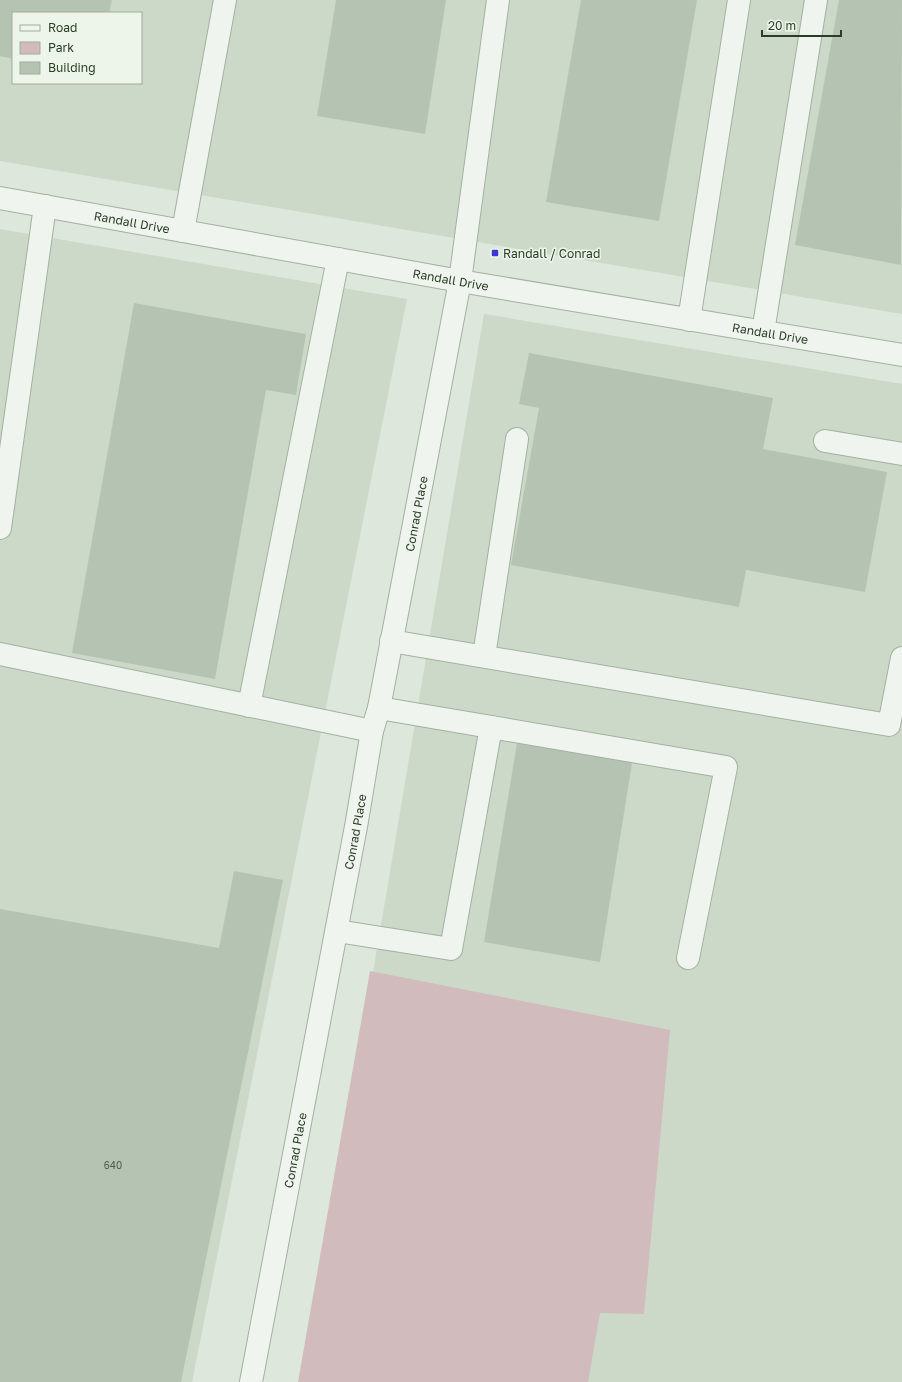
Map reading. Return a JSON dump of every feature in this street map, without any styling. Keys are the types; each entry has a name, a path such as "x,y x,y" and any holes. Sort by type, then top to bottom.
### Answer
{"street":[{"path":"183,231 225,0"},
{"name":"Conrad Place","path":"251,1382 357,821 372,731 379,708 460,282 498,0"},
{"path":"689,320 739,0"},
{"path":"763,332 816,0"},
{"name":"Randall Drive","path":"0,198 460,282 902,356"},
{"path":"0,528 45,206"},
{"path":"249,706 338,259"},
{"path":"484,656 517,439"},
{"path":"825,441 902,454"},
{"path":"391,641 889,725 902,658"},
{"path":"0,654 372,731"},
{"path":"379,708 726,767 688,958"},
{"path":"336,931 451,949 491,728"}],"shaded area":[{"path":"0,0 902,0 902,314 0,161"},
{"path":"0,229 407,299 192,1382 0,1382"},
{"path":"484,314 902,384 902,1382 304,1382"}],"green space":[{"path":"370,971 670,1030 644,1314 600,1313 588,1382 298,1382"}],"building":[{"path":"0,0 112,0 109,12 12,12 12,59 0,56"},
{"path":"336,0 446,0 425,134 317,116"},
{"path":"581,0 697,0 659,221 546,202"},
{"path":"839,0 902,0 901,265 795,245"},
{"path":"134,303 306,334 296,395 266,390 215,679 72,653"},
{"path":"529,353 773,398 763,449 887,472 865,592 746,570 739,607 511,565 539,408 519,404"},
{"path":"519,731 634,751 600,962 484,942"},
{"path":"234,871 283,880 181,1382 0,1382 0,909 219,948"}],"place":[{"name":"Randall / Conrad","path":"495,253"}]}
